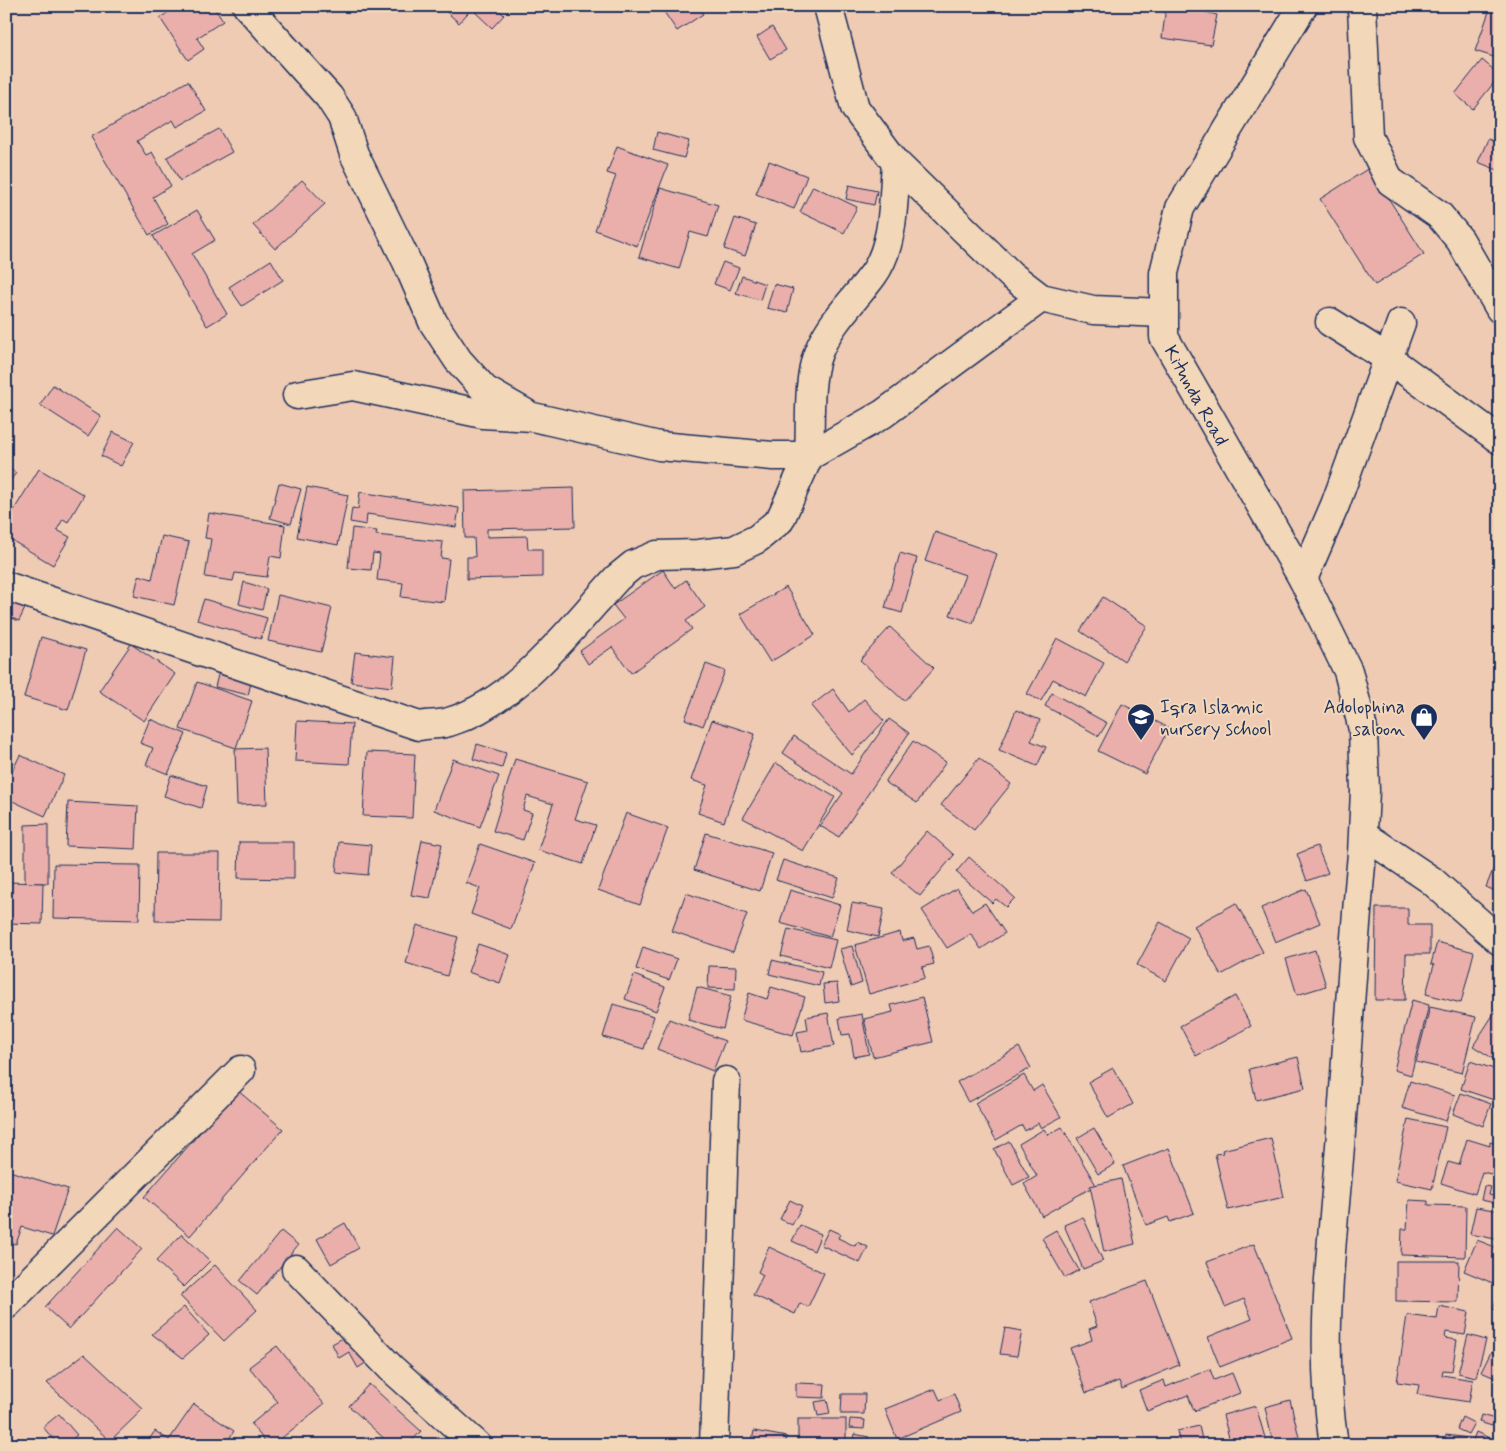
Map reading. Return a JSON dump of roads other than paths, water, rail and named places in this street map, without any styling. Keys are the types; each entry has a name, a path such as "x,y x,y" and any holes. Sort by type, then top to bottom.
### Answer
{"street":[{"path":"247,6 330,97 342,118 358,162 434,322 458,360 485,390 533,417"},
{"path":"828,6 855,108 896,163 1011,275 1041,298 1093,310 1164,313"},
{"name":"Kitunda Road","path":"1303,6 1180,208 1164,273 1164,337 1302,579 1348,670 1363,729 1364,835 1340,1147 1329,1246 1325,1358 1328,1403 1334,1445"},
{"path":"1362,6 1368,137 1390,181 1439,215 1460,240 1500,308"},
{"path":"6,586 419,726 448,722 475,712 525,677 617,578 633,565 657,555 698,554 734,550 757,540 780,520 809,456 813,378 818,353 832,327 850,301 874,274 884,254 892,218 896,163"},
{"path":"297,395 353,386 483,414 533,417 659,446 773,456 809,456 883,414 1041,298"},
{"path":"1330,322 1388,359 1500,440"},
{"path":"1302,579 1335,504 1401,323"},
{"path":"1364,835 1432,880 1500,941"},
{"path":"6,1305 241,1070"},
{"path":"714,1445 726,1081"},
{"path":"296,1269 391,1368 477,1445"}],"place":[{"name":"Iqra Islamic nursery school","path":"1141,741"},
{"name":"Adolophina saloon","path":"1424,741"}]}
